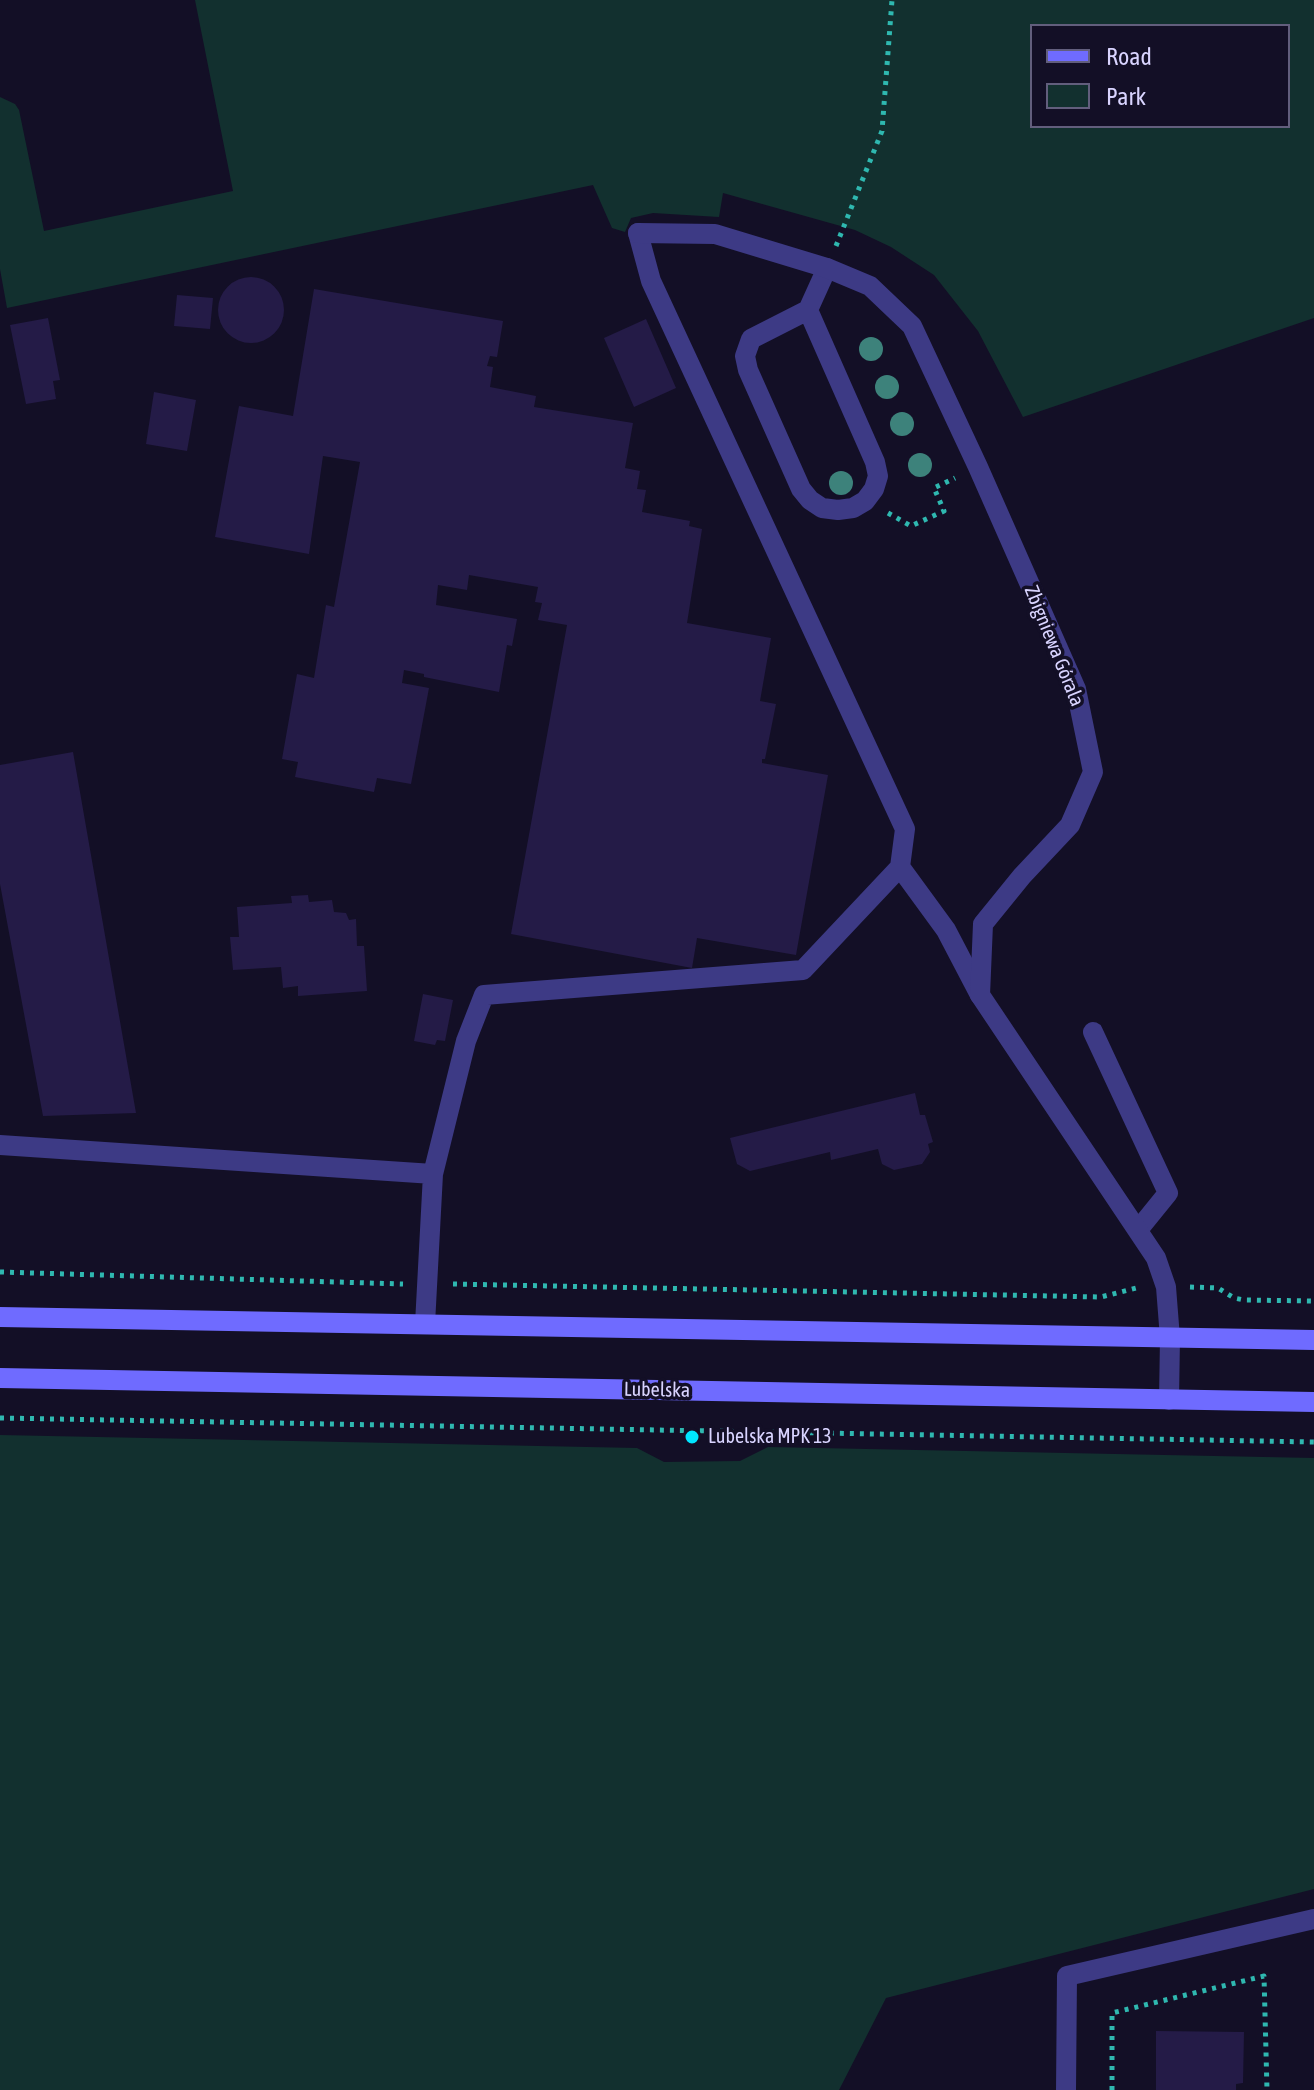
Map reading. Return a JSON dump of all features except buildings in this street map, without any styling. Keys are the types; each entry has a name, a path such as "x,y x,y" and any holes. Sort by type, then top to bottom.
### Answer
{"main road":[{"path":"0,1317 1314,1340"},
{"name":"Lubelska","path":"0,1378 1314,1402"}],"street":[{"name":"Zbigniewa Górala","path":"900,867 905,829 651,281 638,233 715,234 827,268 870,286 912,326 978,467 1076,689 1093,772 1070,825 983,924 980,995"},
{"path":"808,310 875,462 878,476 874,489 865,501 853,508 822,508 801,489 748,370 745,356 751,339 808,310 827,268"},
{"path":"425,1324 433,1174 466,1041 484,995 803,970 900,867 946,930 980,995 1156,1258 1166,1287 1170,1338 1169,1400"},
{"path":"1093,1032 1168,1193 1138,1230"},
{"path":"0,1145 433,1174"},
{"path":"1066,2090 1067,1976 1314,1919"}],"path":[{"path":"827,268 882,131 892,0"},
{"path":"865,501 911,526 944,511 934,488 978,467"},
{"path":"0,1272 1101,1297 1136,1287 1211,1287 1244,1300 1314,1301"},
{"path":"0,1418 1314,1442"},
{"path":"1112,2090 1112,2013 1264,1976 1267,2090"}],"green space":[{"path":"195,0 1314,0 1314,318 1023,417 978,331 934,275 891,247 855,230 723,193 719,217 653,213 631,218 625,232 612,228 593,185 7,308 0,269 0,97 15,104 19,110 44,231 233,191"},
{"path":"0,1435 637,1448 664,1462 740,1461 768,1447 1314,1458 1314,1889 886,1998 839,2090 0,2090"}],"place":[{"name":"Lubelska MPK 13","path":"692,1437"}]}
